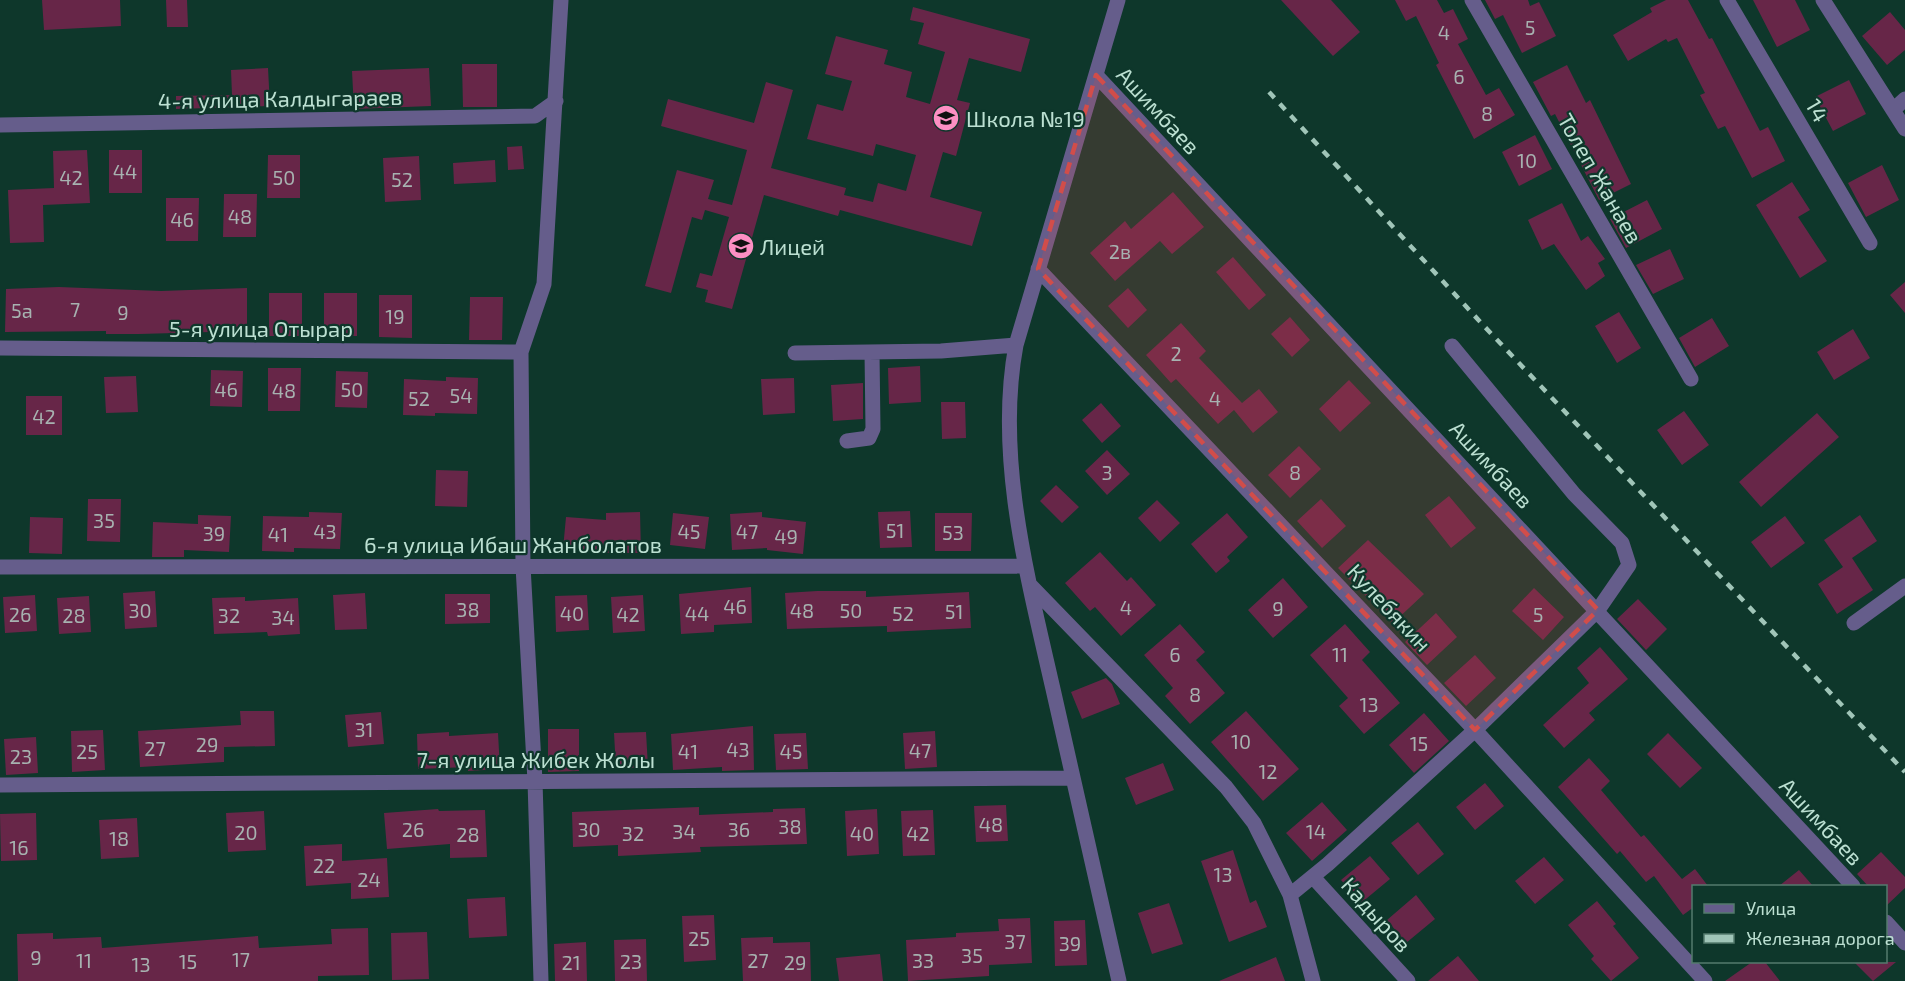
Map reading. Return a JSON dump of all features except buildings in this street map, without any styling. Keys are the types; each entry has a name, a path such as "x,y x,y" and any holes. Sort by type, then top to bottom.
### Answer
{"street":[{"path":"541,981 535,782 523,566 521,352 544,284 561,0"},
{"path":"1118,0 1016,345 1009,381 1008,436 1025,566 1119,981"},
{"name":"Толеп Жанаев","path":"1472,0 1691,379"},
{"name":"14","path":"1727,0 1870,243"},
{"path":"1823,0 1905,129"},
{"name":"Ашимбаев","path":"1096,75 1598,610 1852,885"},
{"path":"1893,110 1905,99"},
{"name":"4-я улица Калдыгараев","path":"0,125 535,117 556,100"},
{"name":"Кулебякин","path":"1038,269 1475,730 1705,981"},
{"path":"795,353 941,351 1016,345"},
{"path":"1290,895 1313,877 1475,730 1598,610 1629,565 1622,543 1574,495 1452,346"},
{"name":"5-я улица Отырар","path":"0,348 521,352"},
{"path":"847,441 856,442 869,438 873,429 872,352"},
{"name":"6-я улица Ибаш Жанболатов","path":"0,567 1025,566"},
{"path":"1030,585 1226,787 1254,823 1290,895 1313,981"},
{"path":"1854,623 1905,586"},
{"name":"7-я улица Жибек Жолы","path":"0,785 1073,778"},
{"name":"Кадыров","path":"1313,877 1408,981"},
{"path":"1887,923 1905,943"}],"highlighted area":[{"path":"1096,75 1598,610 1475,730 1038,269"}],"railway":[{"path":"1269,92 1484,326 1905,772"}],"place":[{"name":"Школа №19","path":"946,118"},
{"name":"Лицей","path":"741,246"}]}
